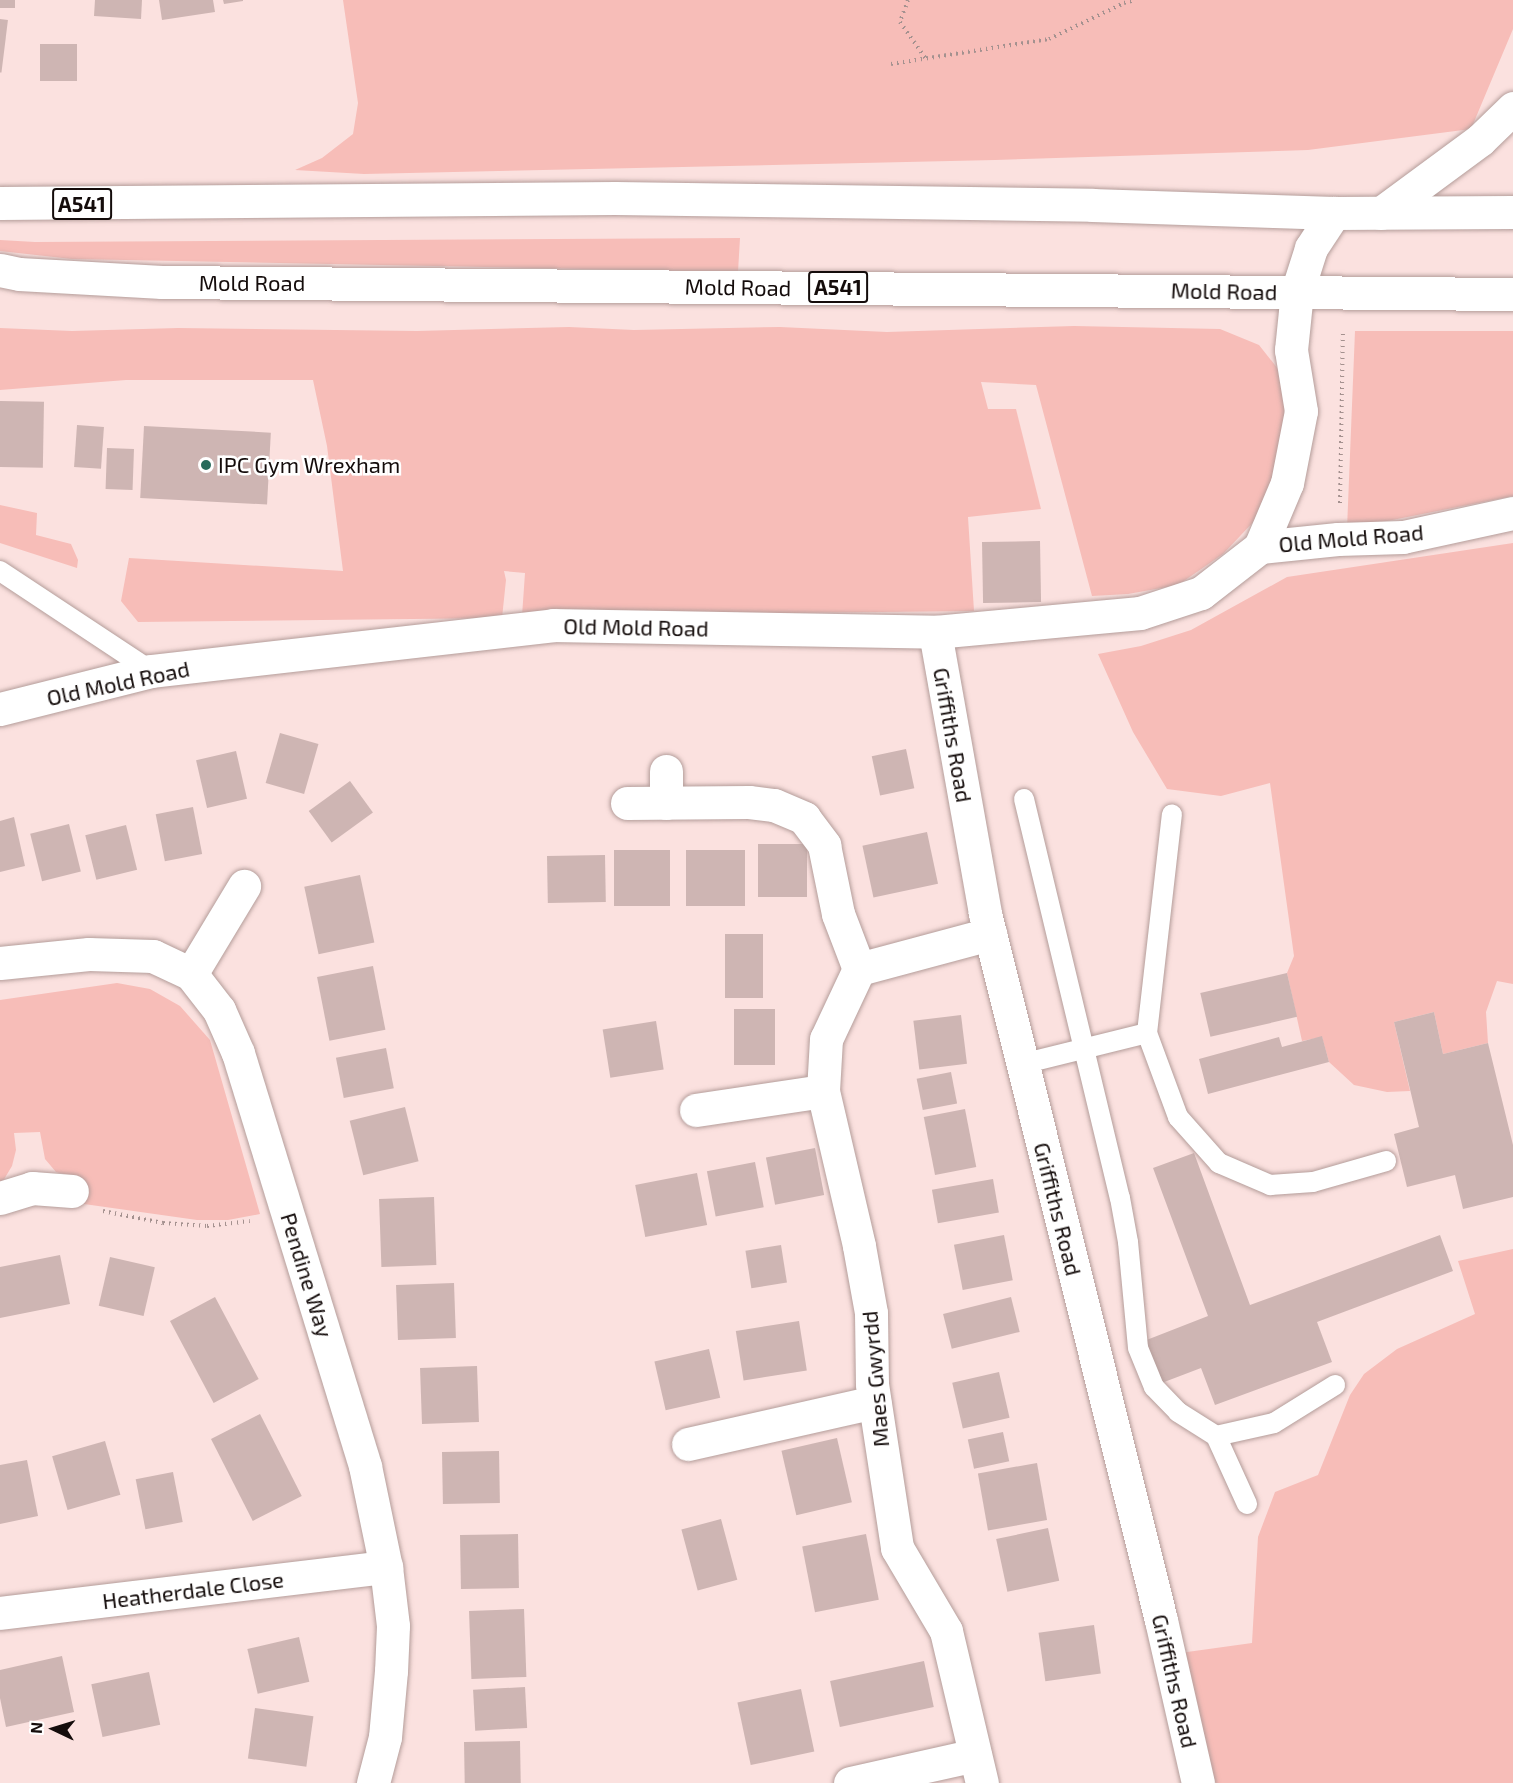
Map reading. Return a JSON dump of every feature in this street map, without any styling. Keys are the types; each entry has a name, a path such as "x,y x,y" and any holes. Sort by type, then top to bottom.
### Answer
{"street":[{"path":"1381,213 1480,140 1513,108"},
{"name":"A541","path":"0,203 615,198 1080,205 1334,213 1513,212"},
{"name":"Old Mold Road","path":"0,709 151,671 553,625 935,632 1140,613 1200,593 1260,547 1287,483 1301,411 1291,350 1297,292 1311,248 1334,213"},
{"name":"Mold Road","path":"0,270 19,274 162,282 1513,294"},
{"name":"Old Mold Road","path":"1260,547 1338,539 1403,537 1513,513"},
{"name":"Griffiths Road","path":"935,632 990,934 1158,1608 1198,1783"},
{"path":"627,803 666,787 774,805 804,818 824,845 838,914 860,969 990,934"},
{"path":"191,974 244,886"},
{"name":"Pendine Way","path":"0,963 89,954 153,956 191,974 219,1010 238,1053 365,1466 386,1567 393,1626 391,1671 384,1737 373,1783"},
{"name":"Maes Gwyrdd","path":"860,969 826,1039 823,1091 859,1246 871,1313 874,1402 897,1548 946,1631 979,1769"},
{"path":"696,1110 823,1091"},
{"path":"0,1198 32,1188 72,1191"},
{"path":"688,1444 874,1402"},
{"name":"Heatherdale Close","path":"0,1614 386,1567"},
{"path":"850,1783 979,1769"}],"lane":[{"path":"0,571 151,671"},
{"path":"1024,799 1120,1198 1128,1242 1138,1348 1154,1387 1178,1412 1216,1436 1247,1504"},
{"path":"1172,814 1147,1033 1178,1117 1219,1164 1270,1185 1313,1182 1386,1161"},
{"path":"1022,1064 1147,1033"},
{"path":"1216,1436 1274,1423 1335,1385"}],"path":[{"path":"908,0 900,22 926,59"},
{"path":"891,64 1049,39 1124,3 1135,0"},
{"path":"1338,539 1344,292"},
{"path":"72,1191 84,1208 163,1223 207,1226 288,1214"}],"shaded area":[{"path":"343,0 1513,0 1513,29 1471,129 1308,150 995,160 364,174 295,170 322,158 353,134 358,103"},
{"path":"740,238 738,272 72,259 0,251 0,240 35,242"},
{"path":"1074,326 1220,329 1259,345 1282,374 1293,424 1259,516 1223,554 1178,585 1128,594 1092,596 1036,385 981,382 988,409 1016,409 1041,509 968,517 974,611 522,616 525,573 504,571 506,580 502,618 138,622 121,601 129,558 343,571 327,446 313,380 126,380 0,390 0,328 72,331 178,328 417,331 569,327 634,330 780,327 887,332"},
{"path":"1355,331 1513,331 1513,496 1347,529"},
{"path":"0,505 37,513 36,535 71,544 78,560 77,568 0,543"},
{"path":"1513,543 1513,984 1497,981 1486,1012 1488,1043 1443,1054 1434,1012 1394,1022 1410,1091 1387,1092 1354,1085 1329,1062 1322,1037 1302,1041 1287,973 1294,956 1270,783 1221,796 1167,789 1133,732 1098,654 1141,646 1191,630 1287,577"},
{"path":"117,983 150,989 180,1006 210,1040 260,1214 228,1220 197,1220 84,1204 81,1178 56,1172 45,1159 40,1132 14,1133 16,1150 12,1166 0,1183 0,1000"},
{"path":"1513,1249 1513,1783 1208,1783 1180,1653 1252,1643 1258,1537 1275,1492 1318,1475 1350,1395 1364,1374 1397,1349 1475,1314 1458,1261"}],"building":[{"path":"0,0 15,0 15,8 0,8"},
{"path":"95,0 142,0 141,19 94,16"},
{"path":"159,0 213,0 215,12 162,20"},
{"path":"223,0 243,0 243,1 224,4"},
{"path":"0,19 8,20 0,72"},
{"path":"40,44 77,44 77,81 40,81"},
{"path":"0,401 44,402 43,468 0,467"},
{"path":"77,425 104,427 101,469 74,467"},
{"name":"IPC Gym Wrexham","path":"144,426 271,433 267,505 140,498"},
{"path":"107,448 134,449 133,490 106,489"},
{"path":"1040,541 1041,602 983,603 982,542"},
{"path":"280,733 318,744 304,794 266,783"},
{"path":"906,749 914,788 880,795 872,756"},
{"path":"236,751 247,799 207,808 196,760"},
{"path":"350,781 373,813 332,843 309,811"},
{"path":"193,807 202,854 165,861 156,814"},
{"path":"14,817 25,866 0,872 0,821"},
{"path":"69,824 81,872 42,881 30,834"},
{"path":"126,825 137,870 96,880 85,835"},
{"path":"927,832 938,884 873,898 862,846"},
{"path":"758,844 807,844 807,897 758,897"},
{"path":"614,850 670,850 670,906 614,906"},
{"path":"686,850 745,850 745,906 686,906"},
{"path":"605,855 606,902 548,903 547,856"},
{"path":"360,875 374,942 319,954 304,887"},
{"path":"725,934 763,934 763,998 725,998"},
{"path":"373,966 385,1030 329,1041 317,977"},
{"path":"1287,973 1297,1017 1210,1037 1200,993"},
{"path":"734,1009 775,1009 775,1065 734,1065"},
{"path":"1434,1012 1443,1054 1488,1043 1513,1145 1513,1197 1463,1209 1455,1175 1407,1187 1394,1134 1419,1127 1394,1022"},
{"path":"961,1015 967,1064 919,1069 913,1021"},
{"path":"656,1021 664,1069 610,1078 603,1029"},
{"path":"1322,1036 1329,1062 1208,1094 1199,1059 1279,1037 1282,1047"},
{"path":"386,1048 394,1088 344,1098 336,1058"},
{"path":"951,1072 957,1103 923,1110 917,1079"},
{"path":"405,1107 419,1161 363,1175 350,1121"},
{"path":"965,1109 976,1167 935,1175 924,1117"},
{"path":"815,1148 824,1195 775,1205 766,1158"},
{"path":"1194,1153 1250,1305 1440,1235 1453,1271 1317,1322 1332,1362 1215,1405 1201,1368 1159,1384 1144,1341 1208,1316 1153,1168"},
{"path":"755,1162 764,1207 716,1217 707,1171"},
{"path":"697,1173 707,1225 645,1237 635,1185"},
{"path":"993,1179 999,1212 938,1223 932,1190"},
{"path":"434,1197 436,1265 381,1267 379,1199"},
{"path":"1004,1235 1013,1280 963,1290 954,1245"},
{"path":"781,1245 787,1283 751,1288 745,1251"},
{"path":"60,1255 70,1304 0,1318 0,1267"},
{"path":"110,1257 155,1267 144,1316 99,1306"},
{"path":"454,1283 456,1338 398,1340 396,1285"},
{"path":"215,1297 259,1379 214,1403 170,1321"},
{"path":"1011,1297 1020,1332 952,1349 943,1314"},
{"path":"799,1321 807,1370 744,1380 736,1331"},
{"path":"709,1349 720,1398 666,1410 654,1362"},
{"path":"477,1366 479,1422 422,1424 420,1368"},
{"path":"999,1372 1010,1418 963,1429 952,1383"},
{"path":"260,1414 302,1496 253,1521 211,1439"},
{"path":"1003,1432 1009,1461 974,1469 968,1439"},
{"path":"837,1438 852,1502 796,1515 781,1451"},
{"path":"105,1441 120,1495 68,1510 52,1456"},
{"path":"499,1451 500,1503 443,1504 442,1452"},
{"path":"27,1460 38,1516 0,1524 0,1465"},
{"path":"1037,1463 1047,1520 988,1531 978,1473"},
{"path":"173,1472 183,1522 145,1529 136,1479"},
{"path":"721,1519 737,1580 698,1590 681,1530"},
{"path":"1048,1528 1059,1581 1007,1592 996,1539"},
{"path":"518,1534 519,1588 461,1589 460,1535"},
{"path":"866,1534 879,1600 815,1612 802,1546"},
{"path":"524,1609 526,1677 471,1679 469,1611"},
{"path":"1094,1625 1101,1674 1045,1681 1039,1633"},
{"path":"299,1637 309,1682 258,1694 247,1649"},
{"path":"62,1656 74,1712 6,1727 0,1698 0,1670"},
{"path":"924,1661 934,1707 840,1727 830,1681"},
{"path":"149,1672 160,1725 103,1737 91,1684"},
{"path":"525,1687 527,1728 475,1731 473,1690"},
{"path":"801,1689 814,1752 751,1765 737,1703"},
{"path":"255,1708 313,1716 306,1767 248,1759"},
{"path":"520,1741 521,1783 465,1783 464,1742"}],"place":[{"name":"IPC Gym Wrexham","path":"206,465"}]}
